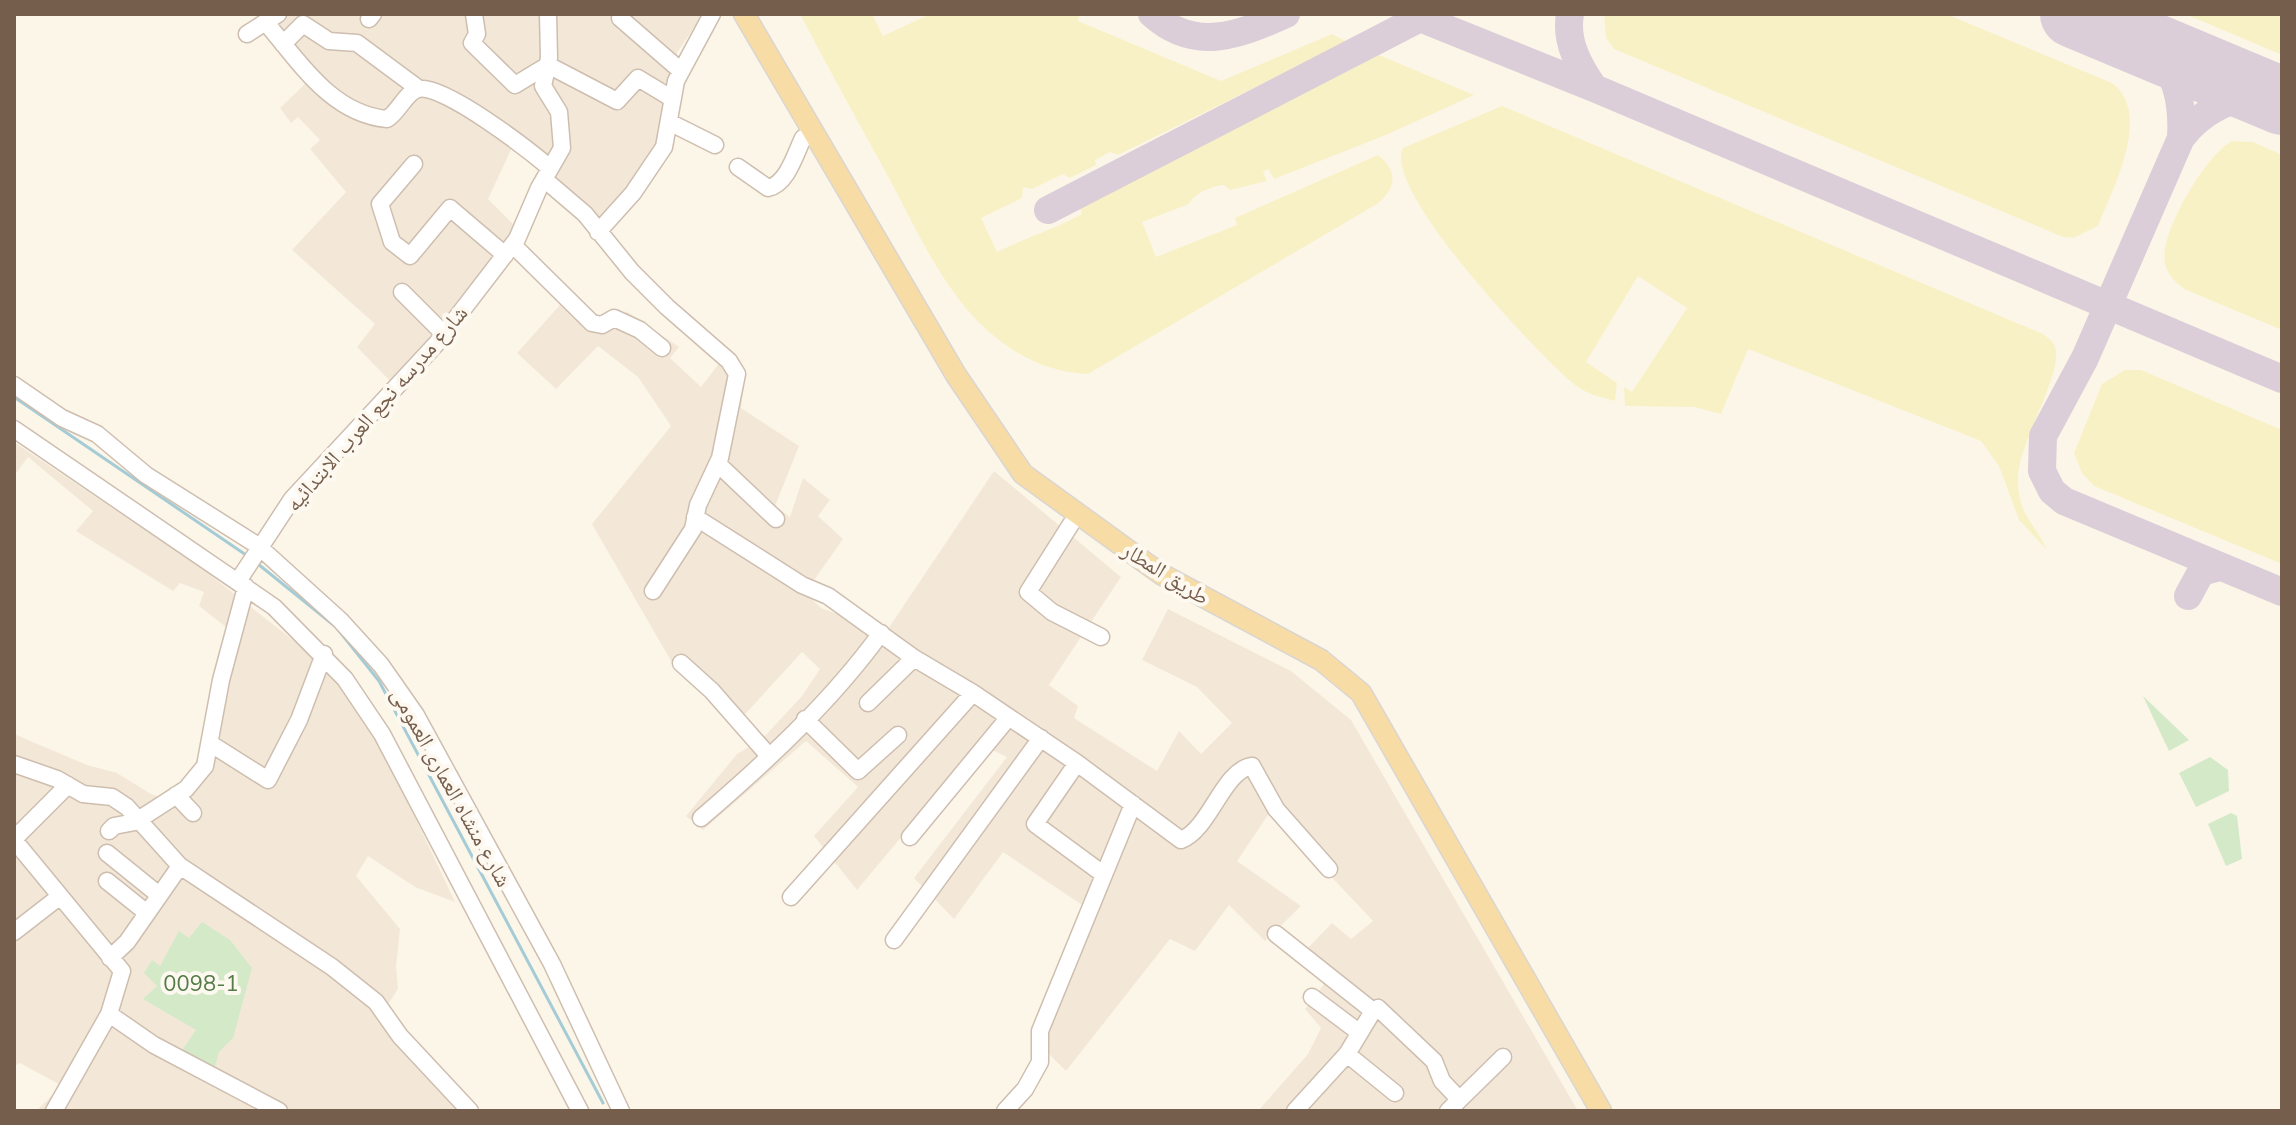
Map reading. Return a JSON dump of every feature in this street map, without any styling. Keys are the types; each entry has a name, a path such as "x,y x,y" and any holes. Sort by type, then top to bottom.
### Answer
{"main road":[{"name":"طريق المطار","path":"730,14 782,91 956,375 1023,474 1161,574 1321,660 1361,693 1601,1111"},
{"name":"طريق المطار","path":"744,14 803,138 941,374 997,460 1026,492 1169,593 1318,673 1348,697 1588,1111"}],"street":[{"name":"شارع مدرسه نجع العرب الابتدائيه","path":"242,584 292,499 444,334 509,250 562,144 559,112 543,86 548,65 548,14"},
{"path":"598,232 657,159 667,137 671,98 681,71 712,14"},
{"path":"480,18 471,42 515,85 548,65 617,101 638,78 671,98"},
{"path":"620,18 681,71"},
{"path":"247,34 272,19 283,44 328,93 349,109 387,119 419,89"},
{"path":"283,44 303,24 329,41 357,43 419,89 469,110 547,174 657,297 734,366 737,381 718,464 690,535 653,591"},
{"path":"669,122 715,145"},
{"path":"738,167 773,187 783,178 803,138"},
{"path":"414,164 380,204 394,244 410,256 450,208 509,250 592,323 602,325 614,318 640,330 662,348"},
{"path":"402,292 444,334"},
{"name":"شارع منشاه العمارى العمومى","path":"14,385 62,418 97,434 146,475 262,549 361,642 416,715 552,964 617,1110"},
{"name":"شارع منشاه العمارى العمومى","path":"14,429 242,584 324,654 382,734 580,1111"},
{"path":"718,464 776,519"},
{"path":"695,517 802,585 828,596 914,658 1041,738 1183,840 1196,831 1232,779 1246,767 1252,766 1276,809 1329,869"},
{"path":"1071,524 1028,592 1052,612 1101,637"},
{"path":"109,831 114,826 139,819 176,795 198,777 209,759 219,686 242,584"},
{"path":"701,818 805,719 861,660 881,633"},
{"path":"211,744 268,780 299,720 324,654"},
{"path":"868,703 914,658"},
{"path":"681,663 712,691 769,756"},
{"path":"791,897 973,693"},
{"path":"910,837 1009,717"},
{"path":"805,719 858,771 898,735"},
{"path":"894,940 1041,738"},
{"path":"1077,763 1035,824 1103,874"},
{"path":"14,764 87,795 112,797 139,819 180,866 332,967 376,1002 400,1036 467,1110"},
{"path":"54,1111 109,1014 122,971 14,840 68,785"},
{"path":"176,795 193,813"},
{"path":"1005,1111 1025,1089 1040,1062 1040,1031 1133,804"},
{"path":"107,853 159,895"},
{"path":"110,958 180,866"},
{"path":"107,881 147,913"},
{"path":"14,932 59,897"},
{"path":"1276,934 1373,1011"},
{"path":"1312,997 1360,1033"},
{"path":"1295,1111 1347,1054 1373,1011 1378,1008 1434,1061 1457,1105 1503,1057"},
{"path":"109,1014 154,1045 279,1111"},
{"path":"1347,1054 1395,1093"}],"shaded area":[{"path":"271,14 703,14 675,56 667,136 598,228 538,176 547,163 517,137 488,199 517,228 445,325 391,382 357,347 375,324 292,250 346,192 310,149 320,140 298,117 291,123 280,108 310,79"},
{"path":"568,296 596,326 614,329 626,311 679,347 670,358 701,387 721,361 745,376 741,408 799,446 775,506 790,517 803,478 830,500 818,516 843,539 805,593 821,608 886,632 994,471 1121,577 1049,685 1078,706 1074,718 1157,771 1179,731 1201,754 1232,723 1197,687 1142,660 1168,609 1291,671 1351,720 1578,1111 1258,1111 1308,1054 1321,1028 1305,1009 1324,984 1297,959 1332,923 1351,939 1373,921 1270,812 1237,861 1301,906 1265,941 1229,905 1195,951 1170,939 1066,1071 1040,1045 1085,907 1003,852 954,919 914,878 1007,757 979,744 857,890 814,836 858,787 806,741 703,830 686,816 737,754 762,739 802,696 820,669 802,652 739,721 705,681 671,661 592,524 671,426 638,377 598,346 556,389 517,353"},
{"path":"14,442 196,564 354,688 455,902 415,887 368,856 356,876 400,929 396,967 398,989 384,1010 465,1111 36,1111 62,1086 20,1063 14,1066 14,734 87,765 117,773 151,794 178,803 201,776 235,634 199,606 204,592 180,583 173,591 76,531 93,511 28,457 14,476"}],"green space":[{"path":"2143,696 2189,740 2169,751"},
{"path":"2210,757 2228,770 2229,791 2196,807 2179,773"},
{"path":"2231,813 2237,816 2242,859 2226,866 2208,824"},
{"name":"0098-1","path":"202,922 230,940 252,968 233,1038 219,1052 211,1080 174,1062 196,1030 143,999 157,986 144,973 152,960 160,966 179,931 189,938"}],"sand":[{"path":"800,14 872,14 883,36 928,15 1080,14 1078,21 1221,81 1332,34 1347,42 1118,155 1110,152 1095,160 1096,165 1070,178 1063,174 1032,189 1023,187 1022,198 981,218 997,252 1082,214 1080,206 1379,55 1474,95 1386,135 1274,179 1268,169 1263,172 1267,181 1230,190 1224,185 1209,189 1199,193 1189,204 1142,222 1156,257 1237,225 1235,218 1378,155 1392,174 1388,192 1377,204 1088,374 1075,373 1050,368 1015,352 961,303 923,242"},
{"path":"1604,14 1946,14 2112,83 2124,96 2129,113 2126,152 2098,226 2073,238 2063,237 1614,49 1606,38"},
{"path":"2185,14 2282,14 2282,55"},
{"path":"1502,106 2048,338 2055,347 2053,374 2025,446 2018,478 2024,511 2047,550 2019,520 1999,466 1981,441 1748,349 1721,414 1694,407 1625,406 1624,387 1632,392 1687,308 1638,276 1586,362 1617,383 1615,401 1575,385 1499,309 1468,271 1416,198 1403,169 1403,148"},
{"path":"2232,141 2253,142 2282,155 2282,330 2184,289 2170,275 2165,264 2169,234 2186,196 2210,162"},
{"path":"2125,370 2141,370 2282,430 2282,564 2094,486 2082,473 2074,453 2102,384"}],"waterway":[{"path":"14,397 249,557"},
{"path":"258,564 336,627 379,681 603,1103"}],"taxiway":[{"path":"1152,14 1168,26 1201,37 1234,34 1286,14"},
{"path":"1410,14 1594,88 2282,379"},
{"path":"1570,14 1571,44 1594,88"},
{"path":"1048,210 1420,18"},
{"path":"2149,45 2172,76 2181,112 2181,138 2198,120 2216,108 2260,92"},
{"path":"2181,138 2085,358 2043,436 2042,471 2052,491 2064,501 2282,592"},
{"path":"2188,596 2201,572 2220,567"}],"runway":[{"path":"2074,14 2282,101"}]}
